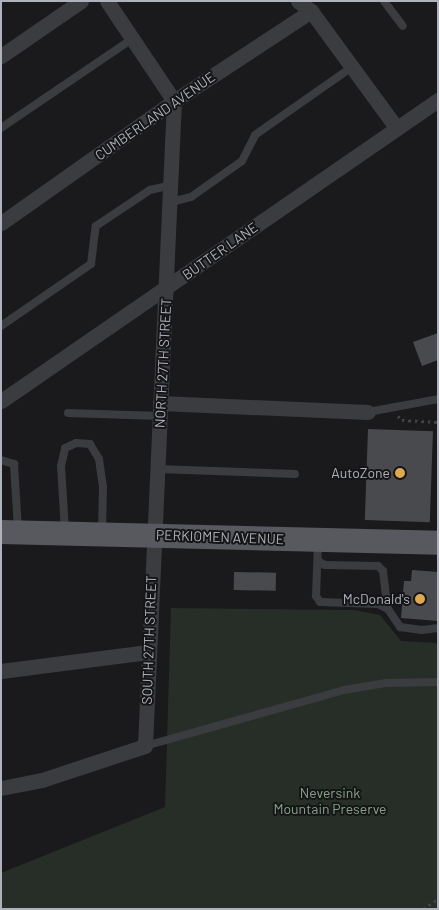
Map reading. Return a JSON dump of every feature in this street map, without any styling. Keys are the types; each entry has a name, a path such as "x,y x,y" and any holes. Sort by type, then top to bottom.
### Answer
{"main road":[{"name":"PERKIOMEN AVENUE","path":"10,532 153,535 318,550 438,543"}],"street":[{"path":"1,56 82,1"},
{"path":"107,1 174,102"},
{"path":"298,1 311,11 396,127"},
{"name":"CUMBERLAND AVENUE","path":"1,223 174,102 311,11"},
{"name":"BUTTER LANE","path":"1,401 167,288 396,127 438,100"},
{"name":"NORTH 27TH STREET","path":"153,535 167,288 174,102"},
{"path":"160,409 368,412"},
{"name":"SOUTH 27TH STREET","path":"145,746 153,535"},
{"path":"1,671 148,652"},
{"path":"1,788 35,782 145,746"}],"lane":[{"path":"384,1 403,26"},
{"path":"1,128 132,39"},
{"path":"171,202 191,197 235,166 242,160 255,135 352,67"},
{"path":"1,326 91,264 96,226 150,190 171,185"},
{"path":"368,412 438,399"},
{"path":"68,414 160,409"},
{"path":"65,533 61,466 65,448 76,443 90,444 96,449 99,459 103,486 102,534"},
{"path":"1,460 14,464 10,532"},
{"path":"158,469 295,474"},
{"path":"318,550 316,596 320,602 378,604 388,609"},
{"path":"318,550 325,565 378,566 383,571 388,609 400,627 422,630 438,628"},
{"path":"145,746 344,690 386,683 438,682"}],"path":[{"path":"402,420 438,422"},
{"path":"423,909 438,899"}],"green space":[{"name":"Neversink Mountain Preserve","path":"171,608 354,610 380,615 401,641 438,643 438,909 1,909 1,873 165,807"}],"building":[{"path":"438,333 438,360 422,366 413,342"},
{"name":"AutoZone","path":"368,429 433,431 430,522 365,520"},
{"name":"McDonald's","path":"412,570 438,572 438,621 401,618 404,581 411,581"},
{"path":"234,572 276,573 276,591 234,590"}],"place":[{"name":"AutoZone","path":"400,473"},
{"name":"McDonald's","path":"420,599"}]}
